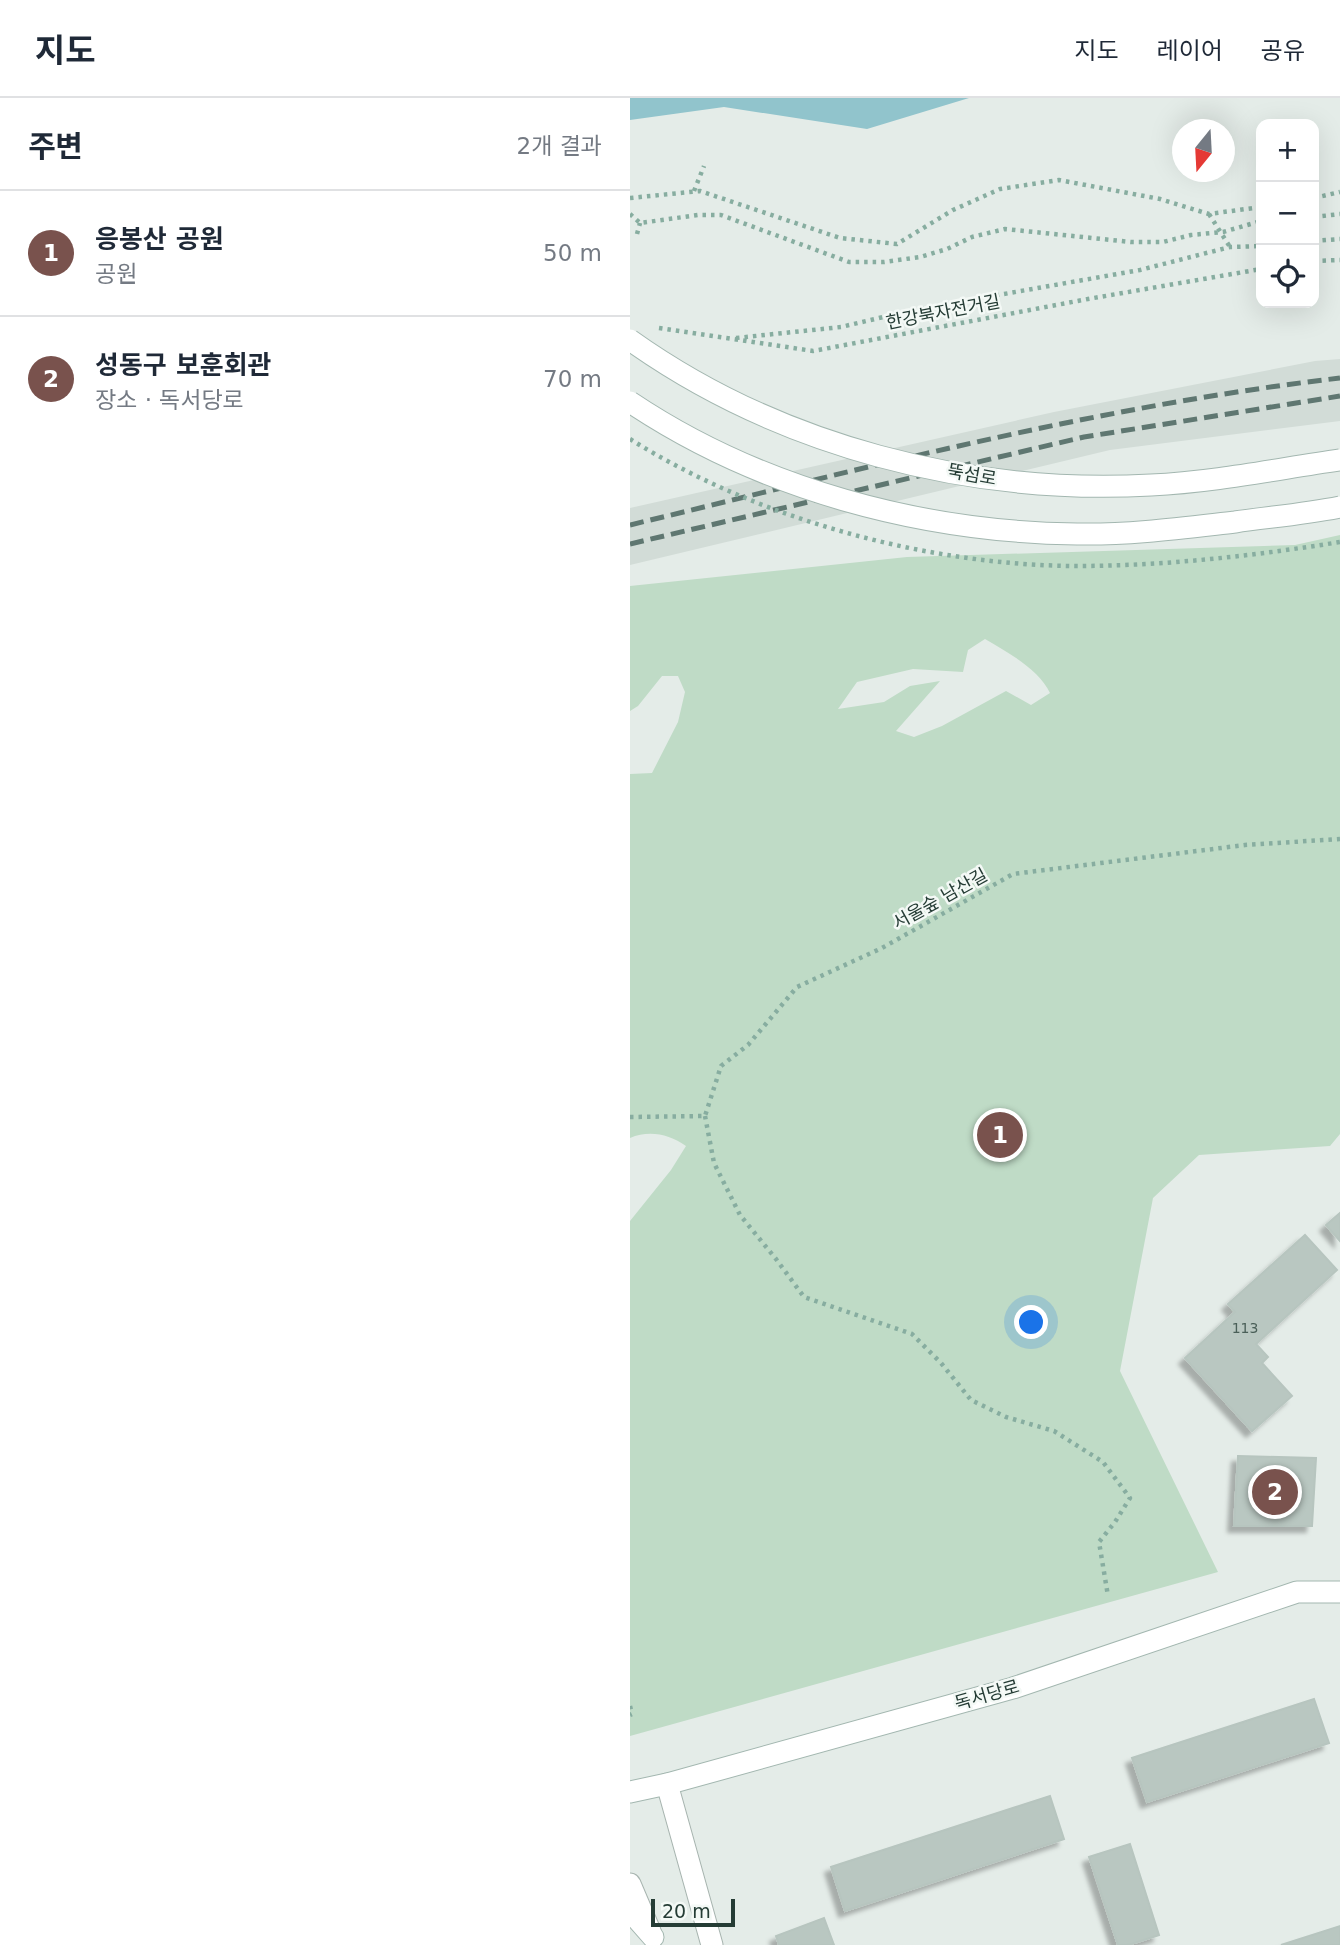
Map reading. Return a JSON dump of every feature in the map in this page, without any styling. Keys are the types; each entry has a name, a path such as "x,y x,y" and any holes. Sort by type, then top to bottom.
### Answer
{"main road":[{"name":"뚝섬로","path":"630,340 696,383 747,410 804,432 868,453 938,470 1009,482 1150,485 1219,479 1340,460"},
{"path":"630,402 663,425 720,454 776,477 895,513 953,524 1012,531 1139,533 1340,507"},
{"name":"독서당로","path":"630,1792 1013,1688 1297,1592 1340,1592"},
{"path":"667,1784 712,1945"},
{"path":"630,1884 655,1941"},
{"path":"630,1911 655,1941"}],"path":[{"path":"694,191 704,166"},
{"path":"630,198 700,191 840,238 897,244 953,210 1000,190 1059,180 1160,200 1209,214 1256,208"},
{"path":"1319,197 1340,192"},
{"path":"630,214 640,223 698,215 721,215 849,262 884,262 920,257 947,249 972,237 1005,229 1131,242 1163,242 1256,222"},
{"path":"1209,214 1230,247"},
{"path":"1319,216 1340,214"},
{"path":"637,234 640,223"},
{"path":"1319,241 1340,239"},
{"path":"729,339 841,327 913,310 1140,270 1230,247 1256,246"},
{"path":"1319,261 1340,260"},
{"name":"한강북자전거길","path":"657,327 813,351 1088,299 1256,271"},
{"name":"서울숲 남산길","path":"705,1116 721,1066 748,1045 797,987 882,948 1013,874 1245,845 1340,839"},
{"path":"630,1117 705,1116 715,1163 740,1215 804,1297 912,1335 941,1363 971,1400 1006,1417 1054,1431 1103,1462 1129,1497 1115,1522 1099,1542 1108,1596"},
{"path":"630,1706 630,1715"}],"shaded area":[{"path":"1340,359 1340,421 1110,450 630,565 630,508 1054,412 1315,361"}],"green space":[{"path":"1340,535 1340,1134 1330,1146 1199,1155 1153,1198 1120,1371 1218,1572 630,1736 630,1221 671,1170 686,1146 659,1134 630,1138 630,774 652,773 678,722 685,692 678,676 662,676 638,706 630,711 630,586 907,557 1295,545","holes":["985,639 1030,669 1050,693 1031,705 1006,691 942,726 914,737 896,731 940,681 910,686 884,702 838,709 857,682 913,669 963,672 968,650"]}],"water":[{"path":"630,98 969,98 867,129 724,107 630,120"}],"building":[{"path":"1340,1213 1340,1241 1326,1225"},
{"path":"1305,1235 1337,1270 1256,1344 1268,1357 1262,1363 1292,1396 1252,1431 1185,1358 1235,1312 1228,1304"},
{"path":"1238,1456 1316,1458 1312,1526 1234,1526"},
{"path":"1314,1699 1329,1743 1147,1802 1132,1758"},
{"path":"1050,1796 1064,1839 845,1911 831,1867"},
{"path":"1130,1844 1159,1935 1128,1945 1118,1945 1089,1857"},
{"path":"824,1918 834,1945 779,1945 776,1936"},
{"path":"1340,1926 1340,1945 1281,1945"}],"railway":[{"path":"630,525 894,461 1071,422 1250,390 1340,378"},
{"path":"630,544 1084,437 1340,396"}],"place":[{"name":"응봉산 공원","path":"1000,1135"},
{"name":"성동구 보훈회관","path":"1275,1492"}]}
